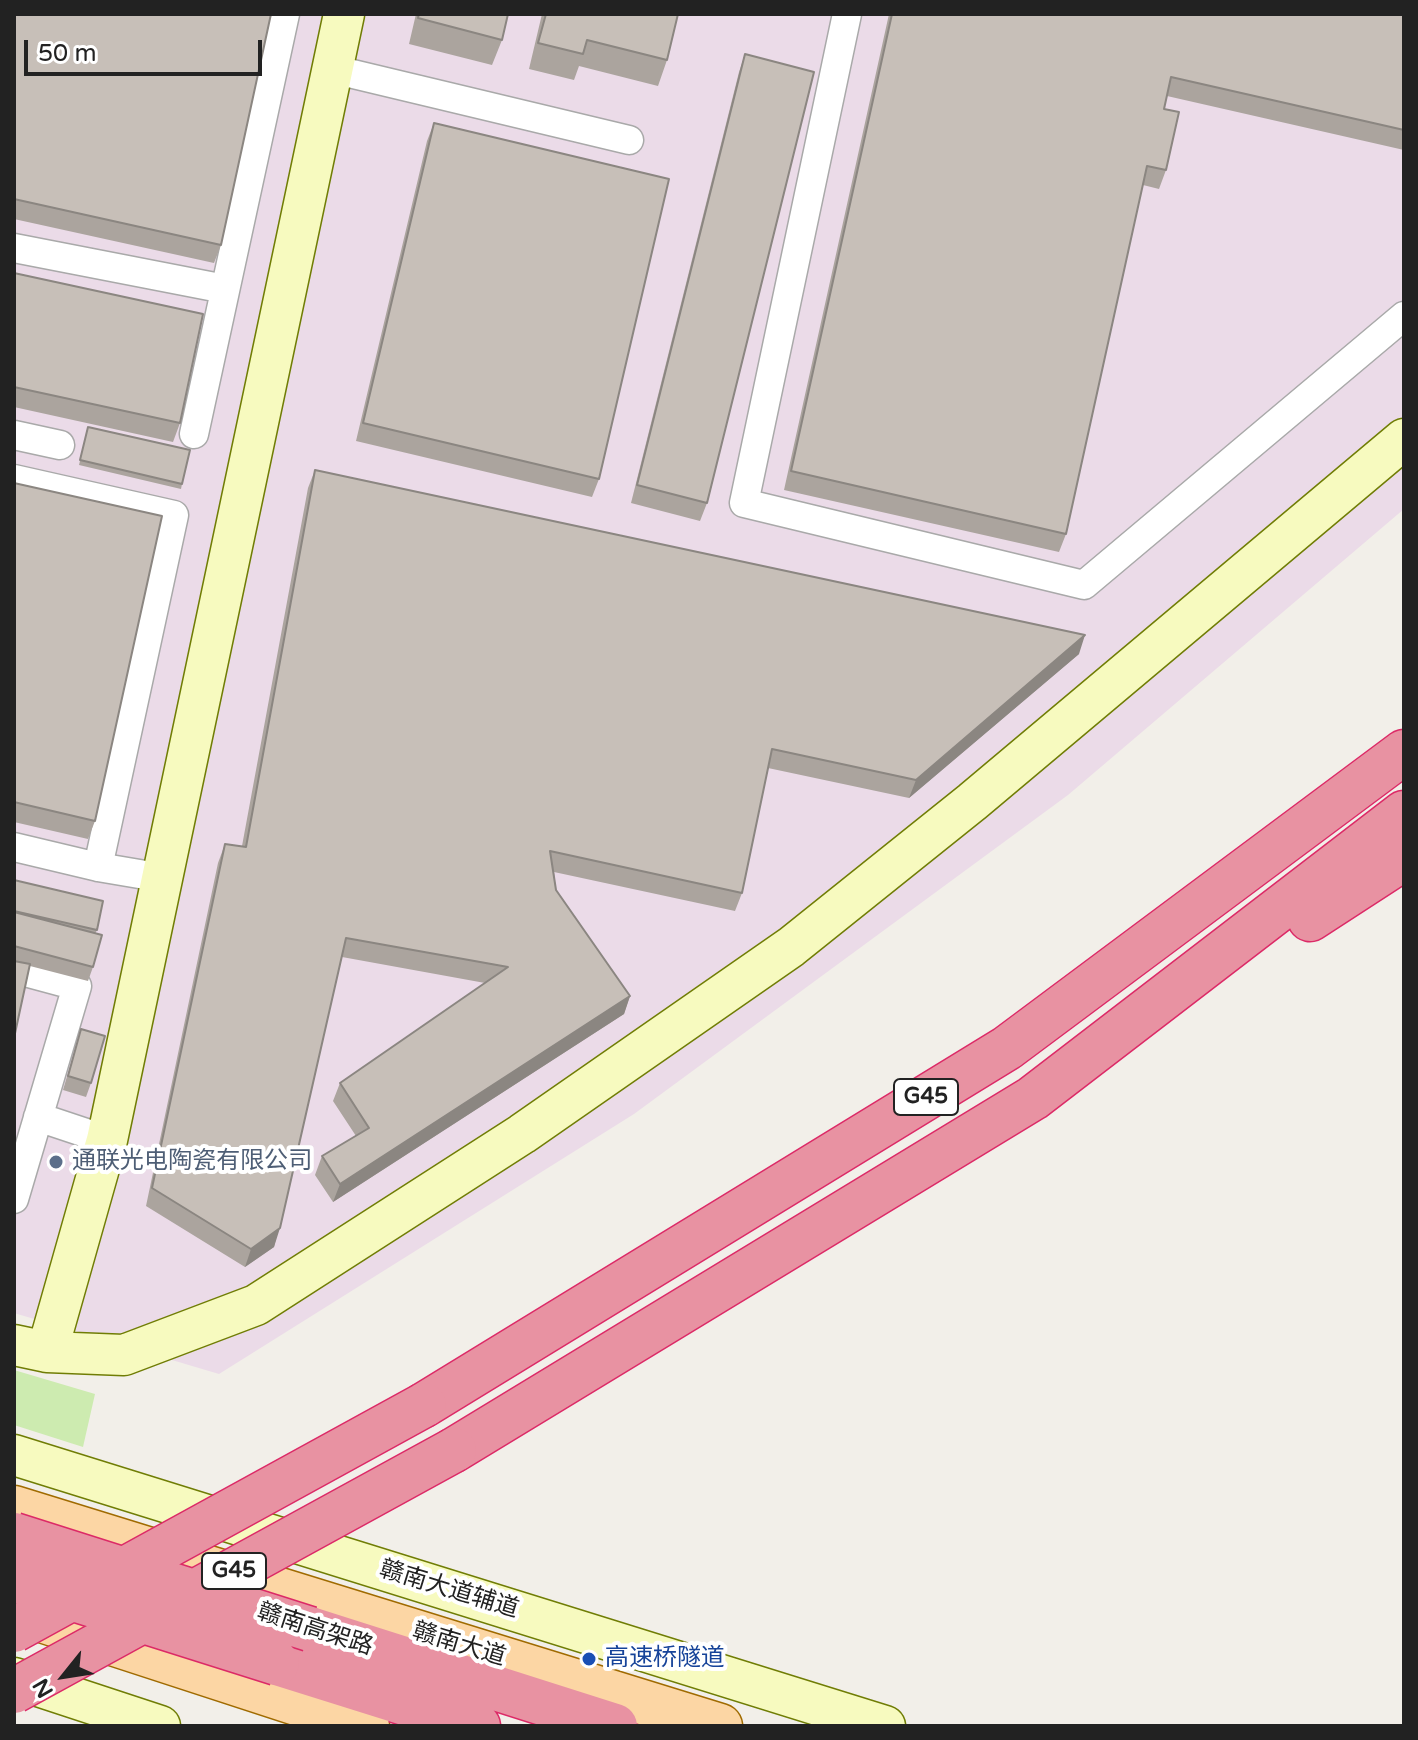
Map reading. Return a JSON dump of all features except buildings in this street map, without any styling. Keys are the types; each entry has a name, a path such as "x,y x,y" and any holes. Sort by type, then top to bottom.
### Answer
{"highway":[{"path":"1007,1048 1404,727"},
{"name":"G45","path":"14,1630 424,1405 1007,1048 1404,752"},
{"name":"G45","path":"14,1691 454,1450 1033,1098 1404,813"},
{"path":"1033,1098 1404,858"},
{"name":"赣南高架路","path":"14,1535 615,1726"},
{"name":"赣南高架路","path":"14,1580 478,1726"}],"main road":[{"name":"赣南大道","path":"14,1508 720,1726"},
{"path":"14,1611 367,1726"}],"street":[{"path":"194,434 285,14"},
{"path":"344,14 107,1140 30,1348 124,1355 256,1305 522,1134 791,947 972,802 1404,439"},
{"path":"840,15 744,503 1084,585 1400,327"},
{"path":"332,69 629,140"},
{"path":"14,248 225,289"},
{"path":"14,435 60,445"},
{"path":"14,479 174,515 98,867"},
{"path":"14,847 98,867 163,878"},
{"path":"14,969 77,986 14,1199"},
{"path":"38,1117 107,1140"},
{"name":"赣南大道辅道","path":"14,1455 885,1726"},
{"path":"14,1678 160,1726"}],"shaded area":[{"path":"14,14 1404,14 1404,509 1068,795 634,1114 219,1374 14,1313"}],"green space":[{"path":"14,1370 95,1394 83,1447 14,1425"}],"place":[{"name":"通联光电陶瓷有限公司","path":"56,1162"},
{"name":"高速桥隧道","path":"589,1659"}]}
